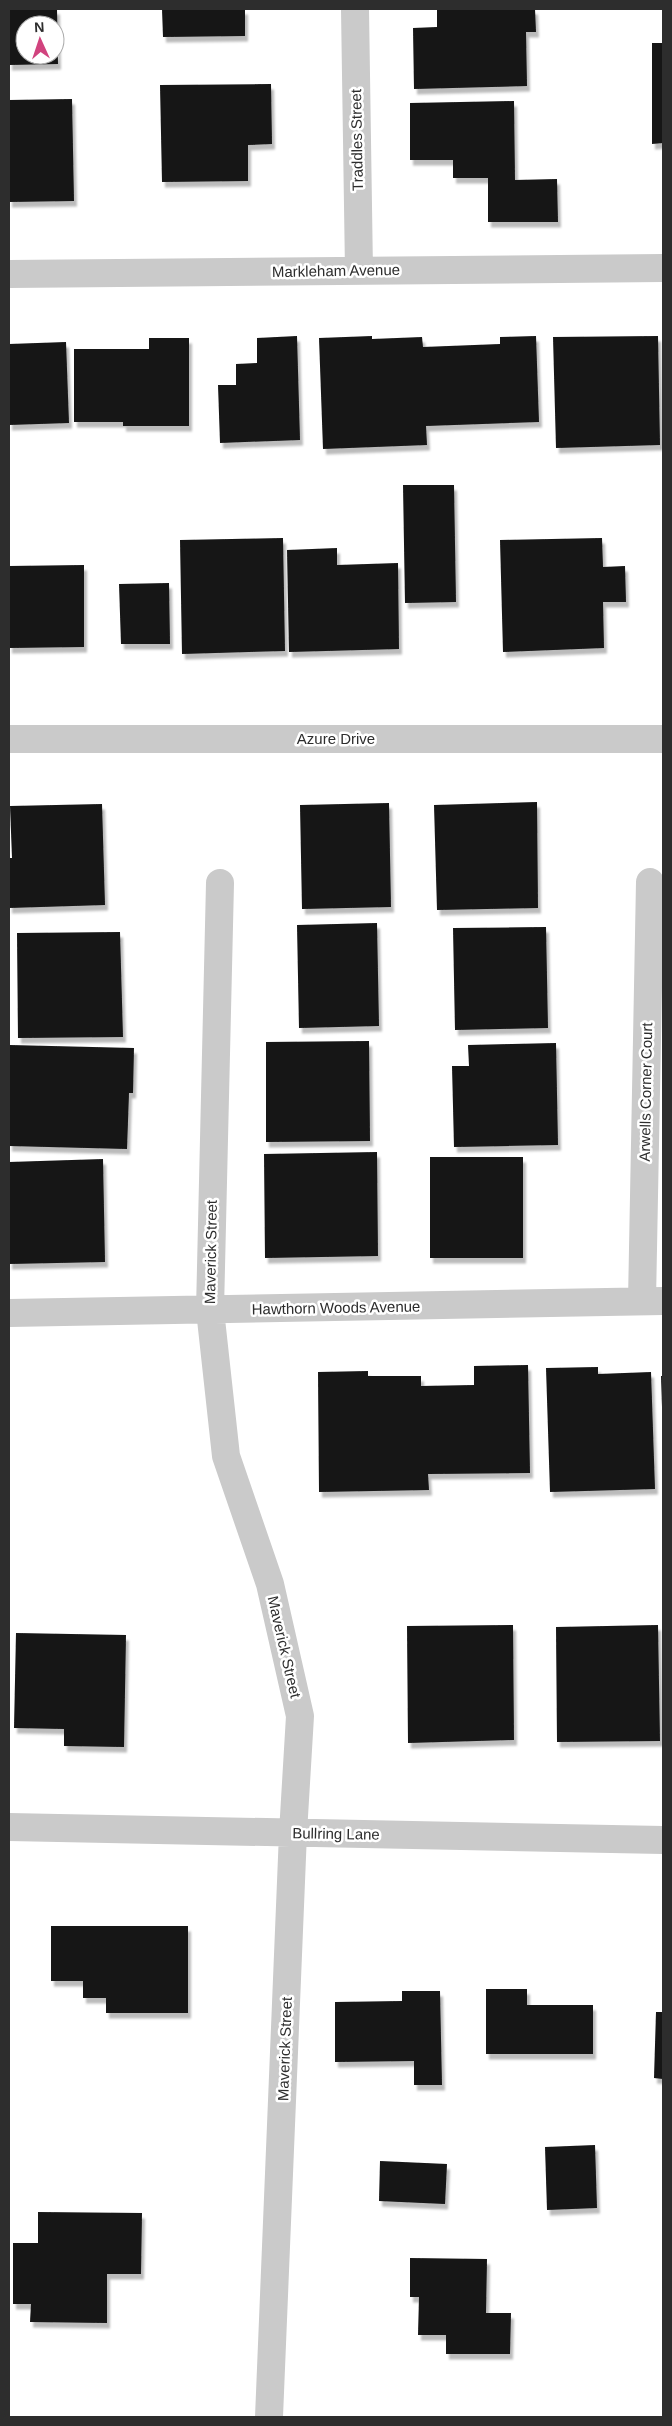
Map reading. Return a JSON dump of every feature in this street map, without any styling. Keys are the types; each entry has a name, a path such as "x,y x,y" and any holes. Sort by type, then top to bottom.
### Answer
{"street":[{"name":"Traddles Street","path":"354,9 359,271"},
{"name":"Markleham Avenue","path":"9,274 663,268"},
{"name":"Azure Drive","path":"9,739 663,739"},
{"name":"Arwells Corner Court","path":"650,882 653,1301"},
{"name":"Maverick Street","path":"220,883 210,1310 226,1456 270,1584 300,1716 293,1833 270,2417"},
{"name":"Hawthorn Woods Avenue","path":"9,1313 653,1301"},
{"name":"Bullring Lane","path":"9,1827 663,1840"}],"building":[{"path":"9,9 57,9 57,15 15,15 15,65 9,65"},
{"path":"162,9 245,9 245,36 163,37"},
{"path":"437,9 535,9 536,32 526,32 527,86 414,89 413,28 437,27"},
{"path":"652,43 663,43 663,143 652,144"},
{"path":"271,84 272,144 248,145 248,181 162,182 160,85"},
{"path":"72,99 74,201 9,202 9,100"},
{"path":"514,101 515,180 557,179 558,222 488,222 488,178 453,178 453,160 410,160 410,103"},
{"path":"297,336 300,440 220,443 218,385 236,385 236,364 257,363 257,338"},
{"path":"372,336 372,339 422,337 423,347 500,344 500,337 536,336 539,422 426,426 427,445 323,449 319,338"},
{"path":"658,336 660,445 556,448 553,337"},
{"path":"149,338 189,338 189,426 123,426 123,422 74,422 74,349 149,349"},
{"path":"66,342 69,423 9,425 9,344"},
{"path":"403,485 454,485 456,602 405,603"},
{"path":"283,538 285,651 182,654 180,540"},
{"path":"602,538 603,567 625,566 626,602 603,602 604,648 503,652 500,540"},
{"path":"337,548 337,565 398,563 399,649 289,652 287,550"},
{"path":"84,565 84,647 9,648 9,566"},
{"path":"169,583 170,644 121,644 119,584"},
{"path":"537,802 538,908 437,910 434,805"},
{"path":"389,803 391,907 302,909 300,805"},
{"path":"102,804 105,905 9,908 9,858 12,858 10,806"},
{"path":"377,923 379,1026 299,1028 297,925"},
{"path":"546,927 548,1028 455,1030 453,928"},
{"path":"120,932 123,1037 18,1038 17,933"},
{"path":"369,1041 370,1141 266,1142 266,1042"},
{"path":"556,1043 558,1145 454,1147 452,1066 469,1066 468,1045"},
{"path":"10,1045 134,1048 133,1093 129,1093 127,1149 9,1146"},
{"path":"377,1152 378,1256 265,1258 264,1154"},
{"path":"430,1157 523,1157 523,1258 430,1258"},
{"path":"103,1159 105,1262 9,1264 9,1162"},
{"path":"528,1365 530,1473 428,1474 429,1490 319,1492 318,1372 368,1371 368,1376 421,1376 421,1386 474,1385 474,1366"},
{"path":"598,1367 598,1374 651,1372 655,1489 550,1492 546,1368"},
{"path":"661,1376 663,1376 663,1407 662,1407"},
{"path":"513,1625 514,1740 408,1743 407,1626"},
{"path":"658,1625 660,1741 557,1742 556,1627"},
{"path":"16,1633 126,1635 124,1747 64,1746 64,1729 14,1728"},
{"path":"51,1926 188,1926 188,2013 106,2013 106,1998 83,1998 83,1981 51,1981"},
{"path":"486,1989 527,1989 527,2005 593,2005 593,2054 486,2054"},
{"path":"402,1991 440,1991 442,2085 414,2085 414,2061 335,2062 335,2002 402,2001"},
{"path":"656,2012 663,2012 663,2079 654,2078"},
{"path":"595,2145 597,2208 547,2210 545,2147"},
{"path":"380,2161 447,2164 445,2204 379,2201"},
{"path":"38,2212 142,2213 141,2274 107,2274 107,2323 30,2322 31,2304 13,2304 13,2243 38,2243"},
{"path":"410,2258 487,2259 486,2313 511,2313 510,2354 446,2354 446,2335 418,2335 419,2297 410,2297"}]}
